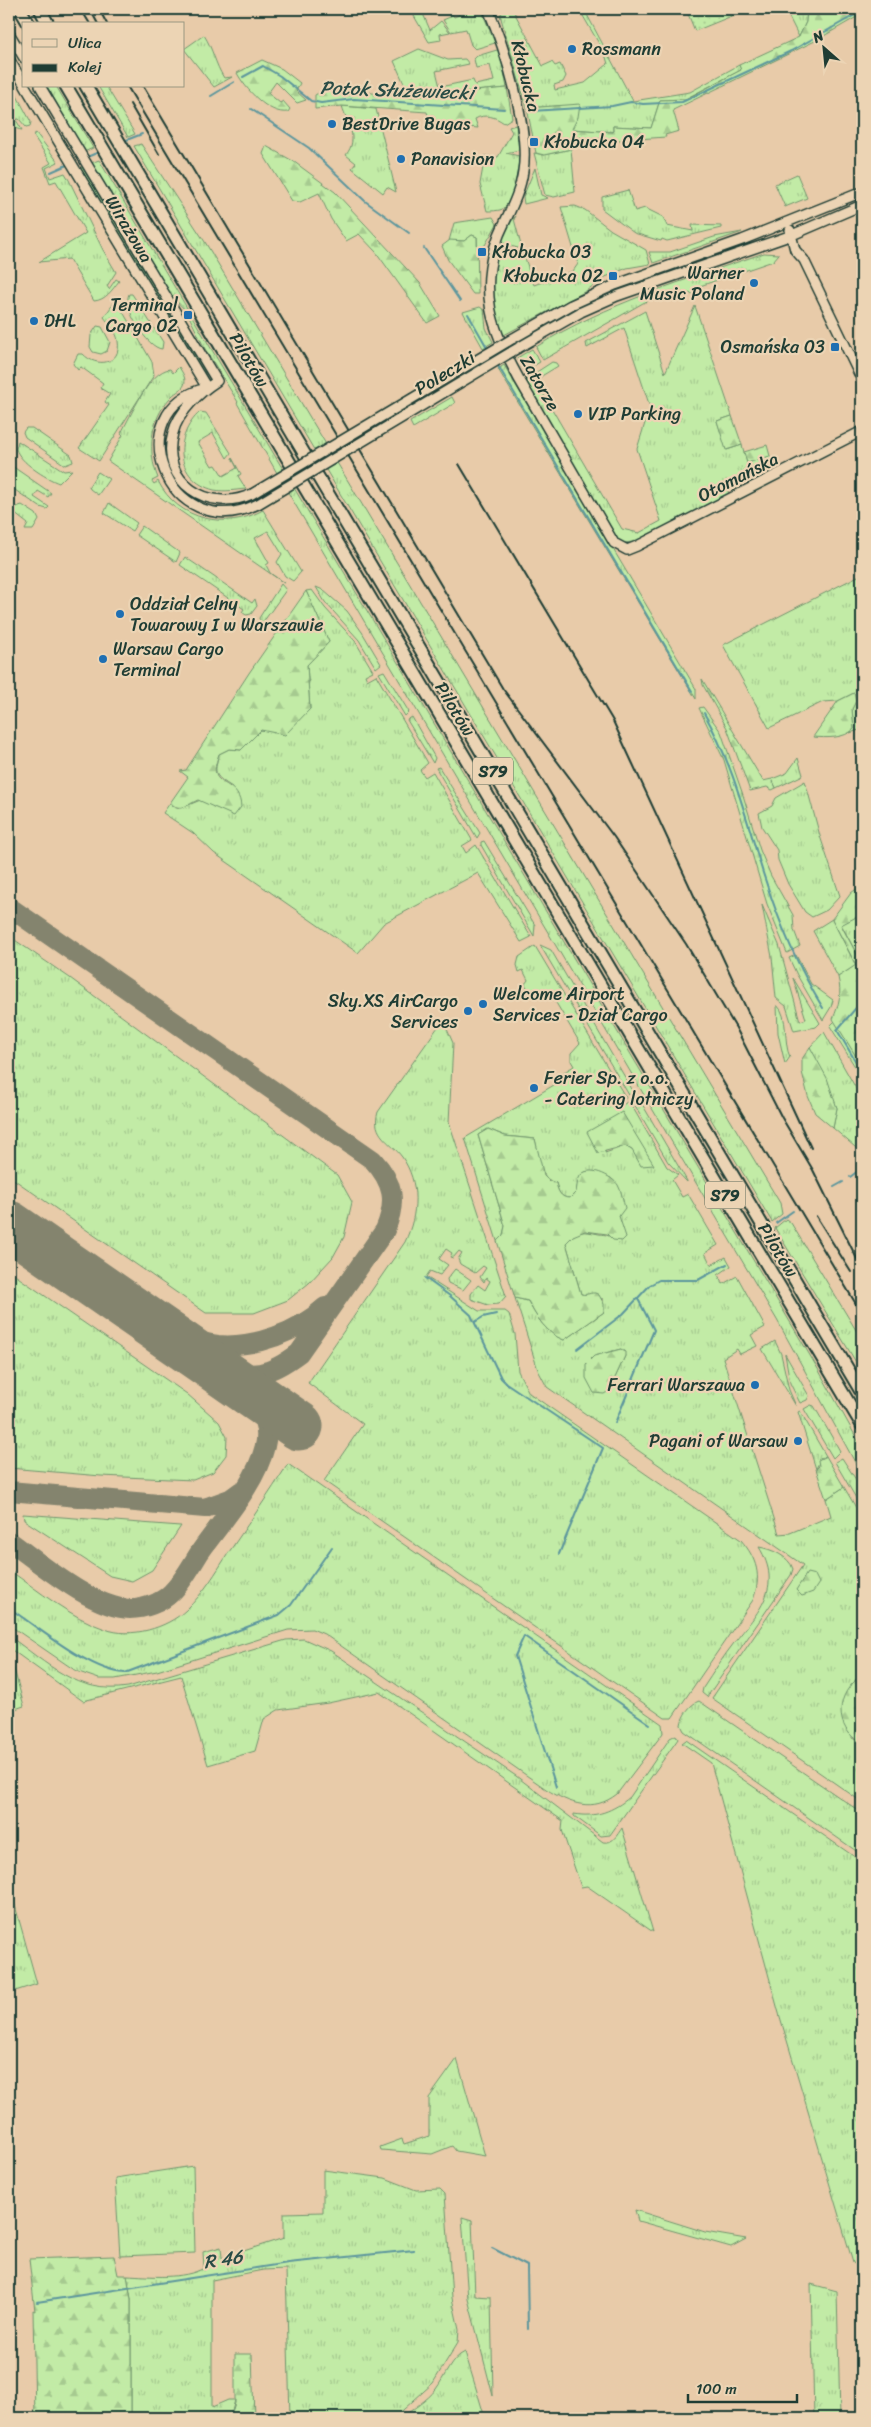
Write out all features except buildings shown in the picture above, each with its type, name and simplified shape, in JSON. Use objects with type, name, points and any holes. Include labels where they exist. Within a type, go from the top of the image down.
[{"type":"highway","points":[[20,9],[28,22]]},
{"type":"highway","points":[[40,9],[47,22]]},
{"type":"highway","name":"Pilotów","points":[[67,88],[862,1425]]},
{"type":"highway","name":"Pilotów","points":[[87,88],[862,1393]]},
{"type":"main road","name":"Kłobucka","points":[[488,9],[502,45],[523,135],[524,170],[510,211]]},
{"type":"main road","points":[[9,33],[22,55]]},
{"type":"main road","name":"Wirażowa","points":[[9,59],[22,82]]},
{"type":"main road","name":"Wirażowa","points":[[26,88],[207,388]]},
{"type":"main road","name":"Wirażowa","points":[[41,88],[79,154],[217,381]]},
{"type":"main road","name":"Poleczki","points":[[217,381],[207,388],[184,411],[173,432],[170,443],[174,468],[191,490],[208,499],[228,501],[252,494],[512,339],[571,306],[616,285],[787,223],[862,192]]},
{"type":"main road","name":"Poleczki","points":[[207,388],[184,396],[173,406],[164,422],[159,439],[162,468],[175,491],[197,507],[212,512],[228,513],[258,504],[555,326],[616,296],[792,235],[862,205]]},
{"type":"main road","name":"Zatorze","points":[[510,211],[491,260],[488,277],[489,305],[495,332],[519,380],[614,543],[627,550]]},
{"type":"main road","points":[[787,223],[795,250],[804,260],[862,380]]},
{"type":"main road","name":"Otomańska","points":[[627,550],[862,431]]},
{"type":"green space","points":[[410,9],[421,9],[430,30],[441,21],[450,32],[440,34],[441,40],[429,42]]},
{"type":"green space","points":[[458,9],[462,13],[470,9],[481,9],[495,43],[475,49],[471,45],[466,29],[451,32],[443,20],[450,17],[451,12],[454,17],[459,15]]},
{"type":"green space","points":[[505,9],[512,9],[543,66],[552,62],[555,66],[560,64],[566,76],[563,82],[554,85],[555,90],[585,83],[608,64],[605,54],[579,9],[584,9],[633,101],[690,92],[739,65],[741,70],[685,99],[660,100],[651,128],[613,126],[613,132],[571,129],[578,117],[558,106],[527,108],[500,15]]},
{"type":"green space","points":[[686,9],[749,9],[695,31]]},
{"type":"green space","points":[[785,9],[807,9],[806,22],[799,37]]},
{"type":"green space","points":[[807,9],[860,9],[862,14],[815,41],[673,110],[679,131],[665,135],[666,137],[638,139],[637,141],[572,137],[571,149],[544,155],[536,153],[527,108],[580,104],[578,117],[572,129],[613,132],[613,126],[651,128],[660,100],[686,99],[741,70],[739,65],[799,37],[806,22]]},
{"type":"green space","points":[[204,35],[224,78],[232,77],[214,87],[185,48]]},
{"type":"green space","points":[[419,49],[448,60],[465,59],[469,64],[436,71],[440,87],[473,80],[475,85],[494,81],[490,65],[476,68],[474,59],[477,56],[497,50],[500,51],[507,88],[410,97],[394,61]]},
{"type":"green space","points":[[262,60],[282,69],[300,83],[296,91],[306,100],[297,103],[276,82],[268,93],[280,103],[283,101],[290,109],[288,112],[280,112],[265,105],[251,93],[237,73]]},
{"type":"green space","points":[[9,81],[31,122],[30,126],[26,127],[19,119],[16,120],[22,130],[14,128],[10,121],[9,110],[17,102],[9,89]]},
{"type":"green space","points":[[48,88],[57,88],[93,148],[84,152]]},
{"type":"green space","points":[[99,88],[107,88],[135,134],[128,137]]},
{"type":"green space","points":[[507,88],[512,118],[504,123],[490,116],[479,117],[475,119],[478,128],[430,123],[427,112],[342,106],[315,109],[315,95],[324,90],[343,90],[410,97]]},
{"type":"green space","points":[[342,106],[376,109],[396,192],[387,187],[383,193],[352,168],[356,163],[346,155],[352,143],[352,137]]},
{"type":"green space","points":[[516,125],[519,150],[506,153],[519,156],[513,193],[507,206],[503,209],[487,211],[480,184],[485,156],[498,157],[512,132],[509,127]]},
{"type":"green space","points":[[36,133],[58,162],[46,168],[50,178],[65,173],[116,272],[107,286],[109,289],[116,279],[119,281],[102,299],[94,301],[69,259],[39,262],[86,233],[56,181],[50,183],[44,167],[51,163],[33,135]]},
{"type":"green space","points":[[141,144],[205,242],[780,1203],[782,1214],[772,1222],[134,146]]},
{"type":"green space","points":[[266,146],[293,161],[335,192],[420,283],[440,316],[427,323],[376,252],[359,234],[346,241],[331,219],[319,193],[300,202],[292,201],[263,154]]},
{"type":"green space","points":[[571,149],[575,192],[554,197],[545,195],[534,153],[544,155]]},
{"type":"green space","points":[[99,160],[818,1369],[862,1448],[862,1475],[777,1320],[289,494],[238,402],[205,349],[187,312],[168,292],[91,163]]},
{"type":"green space","points":[[82,167],[204,370],[206,378],[80,168]]},
{"type":"green space","points":[[535,168],[541,195],[548,198],[524,204],[523,197]]},
{"type":"green space","points":[[797,174],[807,198],[785,207],[775,184]]},
{"type":"green space","points":[[628,190],[635,211],[645,208],[663,217],[667,226],[693,231],[692,225],[721,226],[721,228],[667,241],[634,233],[602,209],[602,197]]},
{"type":"green space","points":[[575,206],[585,210],[611,230],[646,250],[650,264],[627,268],[603,278],[586,291],[502,336],[493,292],[494,271],[500,249],[523,252],[534,285],[573,271],[578,264],[561,207]]},
{"type":"green space","points":[[516,216],[514,219],[522,249],[502,244],[507,228]]},
{"type":"green space","points":[[493,217],[497,224],[485,245],[478,252],[477,237],[472,235],[464,241],[449,241],[454,223]]},
{"type":"green space","points":[[742,232],[653,263],[649,252],[670,252],[714,237]]},
{"type":"green space","points":[[472,235],[477,237],[478,294],[473,294],[448,260],[442,246],[450,240],[464,241]]},
{"type":"green space","points":[[764,253],[779,254],[773,261],[697,287],[693,294],[671,291],[643,303],[543,360],[536,347],[563,331],[619,305]]},
{"type":"green space","points":[[129,294],[132,294],[163,342],[162,349],[150,342],[137,326],[129,308]]},
{"type":"green space","points":[[116,300],[152,362],[154,375],[99,461],[79,448],[109,405],[105,402],[110,394],[100,388],[103,383],[81,367],[78,370],[73,364],[78,354],[83,354],[88,358],[101,362],[107,362],[116,355],[118,341],[116,334],[104,317]]},
{"type":"green space","points":[[695,306],[732,416],[717,421],[727,450],[742,445],[747,463],[770,456],[773,465],[727,489],[729,494],[634,542],[622,543],[615,538],[526,385],[526,379],[552,362],[556,363],[558,366],[535,380],[622,529],[639,533],[661,521],[637,449],[650,407],[624,328],[587,348],[586,343],[645,311],[665,373]]},
{"type":"green space","points":[[480,307],[484,310],[486,328],[493,342],[483,348],[463,312]]},
{"type":"green space","points":[[97,326],[102,327],[110,342],[107,351],[101,354],[93,352],[90,347],[91,335]]},
{"type":"green space","points":[[532,349],[540,362],[524,371],[517,358]]},
{"type":"green space","points":[[504,365],[696,689],[696,699],[498,369]]},
{"type":"green space","points":[[179,367],[185,378],[185,383],[163,407],[152,436],[152,457],[158,478],[152,481],[154,484],[158,481],[167,495],[178,505],[191,513],[205,518],[234,520],[263,510],[301,572],[293,581],[285,576],[277,562],[282,554],[268,531],[255,538],[269,563],[266,565],[270,573],[284,583],[108,461],[123,435],[121,433],[141,395],[155,377],[170,369],[173,373]]},
{"type":"green space","points":[[452,397],[455,403],[413,428],[410,422]]},
{"type":"green space","points":[[200,412],[206,413],[231,453],[227,458],[213,433],[198,442],[212,466],[216,465],[223,476],[237,468],[232,458],[241,474],[238,476],[246,489],[214,490],[201,485],[185,467],[182,445],[185,433],[191,422]]},
{"type":"green space","points":[[732,416],[742,445],[726,450],[717,421]]},
{"type":"green space","points":[[26,428],[32,428],[71,455],[73,462],[65,465],[25,437],[23,432]]},
{"type":"green space","points":[[18,441],[64,471],[72,470],[59,483],[47,477],[22,459],[16,449]]},
{"type":"green space","points":[[767,445],[770,456],[747,463],[744,452]]},
{"type":"green space","points":[[9,464],[51,493],[48,497],[38,491],[34,497],[49,507],[47,509],[40,507],[9,486]]},
{"type":"green space","points":[[98,472],[109,479],[98,495],[89,486]]},
{"type":"green space","points":[[109,503],[137,523],[132,531],[104,513]]},
{"type":"green space","points":[[22,505],[36,514],[39,520],[33,530],[25,530],[28,524],[14,513],[16,507]]},
{"type":"green space","points":[[142,526],[180,553],[176,562],[136,535]]},
{"type":"green space","points":[[185,557],[252,603],[255,599],[257,606],[251,614],[246,615],[242,612],[244,609],[180,565]]},
{"type":"green space","points":[[862,574],[862,729],[850,733],[854,729],[852,709],[856,701],[854,693],[838,701],[823,702],[769,728],[723,645]]},
{"type":"green space","points":[[281,584],[286,590],[261,625],[259,618]]},
{"type":"green space","points":[[316,587],[323,590],[347,611],[381,664],[376,668],[359,640],[325,602]]},
{"type":"green space","points":[[312,590],[325,608],[355,641],[373,671],[365,675],[367,680],[376,675],[428,763],[420,770],[425,777],[433,772],[472,840],[462,846],[466,853],[476,845],[531,937],[521,942],[478,873],[384,923],[358,953],[214,853],[193,833],[163,813],[170,803],[176,808],[181,808],[232,787],[217,774],[216,766],[219,754],[229,749],[241,750],[261,730],[310,709],[307,665],[329,642],[306,591]]},
{"type":"green space","points":[[306,591],[329,642],[307,665],[310,709],[285,735],[261,730],[241,750],[229,749],[219,754],[215,769],[216,774],[221,781],[233,789],[240,799],[241,807],[234,816],[198,800],[184,807],[174,806],[170,803],[188,777],[180,771],[186,770],[249,673]]},
{"type":"green space","points":[[384,671],[409,712],[405,716],[379,673]]},
{"type":"green space","points":[[702,679],[763,781],[772,779],[776,788],[772,790],[767,787],[750,791],[727,728],[703,685]]},
{"type":"green space","points":[[854,693],[856,701],[852,709],[854,729],[840,736],[829,738],[813,737],[838,701]]},
{"type":"green space","points":[[703,707],[721,732],[760,850],[771,876],[793,915],[794,930],[800,946],[787,953],[767,904],[724,760],[699,708]]},
{"type":"green space","points":[[412,717],[435,758],[433,763],[407,720]]},
{"type":"green space","points":[[798,758],[803,775],[776,788],[772,779],[787,773]]},
{"type":"green space","points":[[439,767],[480,833],[477,838],[436,768]]},
{"type":"green space","points":[[805,781],[820,836],[840,896],[827,910],[812,917],[805,912],[788,884],[778,860],[777,850],[762,827],[759,813],[772,806],[776,798]]},
{"type":"green space","points":[[484,841],[535,925],[534,936],[481,845],[481,842]]},
{"type":"green space","points":[[862,885],[862,914],[841,925],[862,964],[862,1066],[833,1019],[839,999],[838,977],[856,965],[832,919],[851,893]]},
{"type":"green space","points":[[762,905],[779,945],[800,1021],[806,1019],[793,978],[820,1023],[816,1027],[794,1031],[786,1006],[776,998],[772,957]]},
{"type":"green space","points":[[860,915],[862,921],[862,964],[841,924]]},
{"type":"green space","points":[[832,919],[856,966],[838,977],[813,931]]},
{"type":"green space","points":[[9,936],[70,978],[337,1175],[352,1202],[344,1237],[333,1257],[309,1283],[288,1300],[254,1313],[206,1313],[9,1176]]},
{"type":"green space","points":[[540,945],[551,950],[633,1091],[629,1095]]},
{"type":"green space","points":[[535,946],[626,1098],[617,1104],[619,1107],[629,1101],[667,1167],[678,1175],[672,1180],[682,1197],[688,1194],[718,1245],[705,1253],[711,1265],[726,1257],[731,1266],[718,1275],[723,1284],[737,1276],[765,1327],[751,1335],[757,1346],[740,1354],[737,1349],[723,1358],[779,1534],[790,1533],[831,1516],[826,1499],[844,1487],[862,1518],[862,1676],[855,1680],[852,1738],[862,1743],[862,1802],[712,1698],[803,1565],[547,1387],[538,1370],[515,1298],[528,1301],[547,1329],[564,1340],[604,1312],[603,1299],[581,1294],[566,1243],[574,1235],[581,1232],[607,1235],[613,1240],[619,1216],[611,1178],[591,1172],[584,1173],[578,1183],[576,1192],[570,1198],[564,1197],[556,1183],[550,1181],[542,1172],[535,1139],[505,1136],[488,1129],[478,1135],[505,1226],[503,1235],[497,1241],[465,1138],[559,1082],[556,1077],[574,1066],[571,1061],[571,1053],[580,1043],[549,991],[539,995],[530,992],[525,984],[528,980],[523,970],[519,972],[517,965],[519,957]],"holes":[[[622,1112],[632,1150],[625,1146],[605,1153]],[[621,1349],[625,1356],[609,1391],[601,1354]]]},
{"type":"green space","points":[[796,955],[811,984],[833,1000],[823,1020],[789,958]]},
{"type":"green space","points":[[777,1005],[781,1010],[785,1023],[790,1057],[785,1064],[778,1033]]},
{"type":"green space","points":[[835,1021],[862,1066],[862,1078],[830,1026]]},
{"type":"green space","points":[[440,1024],[446,1027],[453,1043],[449,1122],[506,1296],[499,1304],[488,1305],[471,1299],[471,1294],[478,1285],[485,1290],[490,1281],[486,1278],[484,1282],[480,1277],[486,1268],[483,1266],[475,1273],[460,1264],[458,1259],[462,1253],[459,1251],[453,1258],[450,1257],[452,1253],[446,1249],[439,1259],[448,1265],[440,1275],[430,1271],[426,1277],[479,1311],[505,1311],[509,1314],[515,1334],[518,1371],[529,1393],[741,1540],[754,1561],[757,1583],[753,1600],[672,1718],[665,1718],[324,1481],[363,1424],[308,1383],[405,1242],[413,1221],[415,1199],[412,1177],[402,1157],[379,1132],[377,1126],[378,1112]]},
{"type":"green space","points":[[824,1032],[862,1099],[862,1153],[833,1128],[837,1108],[810,1047]]},
{"type":"green space","points":[[810,1047],[827,1078],[837,1108],[833,1128],[815,1113],[808,1096],[802,1072],[802,1059]]},
{"type":"green space","points":[[638,1097],[687,1182],[668,1162],[633,1102]]},
{"type":"green space","points":[[622,1112],[654,1165],[641,1166],[632,1150],[625,1146],[598,1153],[587,1132]]},
{"type":"green space","points":[[488,1129],[505,1136],[535,1139],[544,1176],[549,1181],[556,1183],[564,1197],[570,1198],[576,1192],[580,1176],[588,1171],[605,1175],[618,1185],[625,1208],[619,1216],[626,1237],[622,1241],[613,1240],[607,1234],[585,1231],[573,1236],[566,1243],[581,1294],[595,1293],[599,1295],[604,1304],[604,1312],[564,1340],[547,1329],[528,1301],[515,1298],[497,1241],[503,1235],[505,1226],[478,1135]]},
{"type":"green space","points":[[786,1219],[791,1223],[862,1340],[862,1372],[775,1228]]},
{"type":"green space","points":[[455,1269],[471,1280],[463,1290],[448,1283],[447,1279]]},
{"type":"green space","points":[[9,1271],[187,1394],[219,1422],[227,1437],[226,1455],[213,1472],[193,1480],[101,1476],[9,1468]]},
{"type":"green space","points":[[775,1341],[781,1354],[789,1390],[796,1406],[762,1349]]},
{"type":"green space","points":[[621,1349],[625,1352],[625,1356],[609,1391],[604,1394],[594,1393],[586,1378],[586,1364],[594,1356]]},
{"type":"green space","points":[[785,1354],[809,1396],[807,1400],[800,1403],[790,1383]]},
{"type":"green space","points":[[811,1405],[814,1406],[840,1451],[833,1458],[804,1409]]},
{"type":"green space","points":[[800,1411],[826,1456],[821,1458],[816,1469],[798,1412]]},
{"type":"green space","points":[[826,1456],[844,1487],[826,1499],[816,1469],[819,1466],[818,1460]]},
{"type":"green space","points":[[842,1458],[862,1489],[862,1504],[860,1505],[835,1462]]},
{"type":"green space","points":[[288,1464],[662,1724],[663,1733],[617,1794],[608,1800],[590,1805],[564,1799],[546,1789],[324,1634],[312,1629],[288,1630],[157,1671],[115,1679],[99,1679],[76,1671],[9,1625],[9,1570],[67,1611],[105,1629],[115,1632],[137,1632],[159,1627],[169,1622],[186,1610],[204,1589]]},
{"type":"green space","points":[[23,1514],[181,1526],[152,1570],[132,1581],[110,1576],[24,1520]]},
{"type":"green space","points":[[759,1547],[774,1551],[788,1560],[793,1569],[791,1575],[707,1697],[702,1693],[703,1688],[726,1654],[752,1621],[765,1599],[769,1575],[766,1562]]},
{"type":"green space","points":[[807,1573],[815,1575],[819,1583],[813,1592],[802,1596],[796,1590]]},
{"type":"green space","points":[[9,1636],[64,1675],[94,1686],[110,1688],[128,1687],[286,1640],[304,1639],[331,1651],[516,1776],[603,1842],[612,1840],[622,1828],[653,1932],[587,1886],[581,1887],[562,1830],[563,1821],[379,1692],[328,1703],[278,1710],[264,1719],[255,1751],[208,1765],[181,1676],[83,1701],[9,1648]]},
{"type":"green space","points":[[9,1650],[24,1706],[9,1711]]},
{"type":"green space","points":[[862,1676],[862,1743],[846,1729],[842,1720],[841,1710],[842,1701],[847,1691]]},
{"type":"green space","points":[[699,1701],[862,1813],[862,1855],[684,1731],[681,1725],[685,1714]]},
{"type":"green space","points":[[676,1735],[678,1739],[610,1835],[601,1836],[574,1816],[574,1814],[590,1815],[611,1810],[630,1797],[670,1738]]},
{"type":"green space","points":[[686,1740],[862,1862],[862,2268],[853,2263],[778,2010],[711,1763],[682,1743]]},
{"type":"green space","points":[[9,1884],[37,1984],[9,1993]]},
{"type":"green space","points":[[457,2059],[485,2156],[456,2151],[452,2146],[432,2154],[381,2150],[380,2147],[402,2139],[404,2144],[429,2136],[429,2098]]},
{"type":"green space","points":[[193,2166],[195,2253],[120,2256],[115,2178]]},
{"type":"green space","points":[[323,2170],[385,2178],[416,2190],[440,2189],[445,2194],[452,2298],[459,2330],[458,2342],[433,2383],[394,2418],[290,2418],[286,2269],[263,2270],[212,2280],[212,2407],[228,2400],[235,2400],[231,2415],[226,2418],[131,2418],[131,2299],[127,2275],[176,2276],[196,2272],[204,2268],[203,2252],[221,2247],[222,2258],[284,2238],[284,2213],[323,2212]]},
{"type":"green space","points":[[635,2210],[705,2232],[746,2239],[731,2247],[638,2221]]},
{"type":"green space","points":[[462,2217],[472,2220],[475,2296],[491,2297],[493,2396],[468,2299]]},
{"type":"green space","points":[[114,2256],[118,2275],[127,2275],[131,2299],[131,2418],[35,2418],[33,2310],[35,2311],[29,2259]]},
{"type":"green space","points":[[811,2284],[837,2291],[840,2418],[814,2418]]},
{"type":"green space","points":[[465,2352],[485,2418],[402,2418],[432,2393],[452,2363]]},
{"type":"green space","points":[[235,2354],[252,2354],[254,2418],[226,2418],[231,2415],[235,2403]]},
{"type":"waterway","name":"Potok Służewiecki","points":[[531,111],[612,106],[631,102],[643,104],[682,102],[791,51],[862,11]]},
{"type":"waterway","name":"Potok Służewiecki","points":[[243,77],[263,66],[280,76],[311,101],[321,103],[354,99],[504,109]]},
{"type":"waterway","name":"Potok Służewiecki","points":[[211,96],[234,82]]},
{"type":"waterway","points":[[251,109],[309,148],[365,201],[409,233]]},
{"type":"waterway","name":"Potok Służewiecki","points":[[124,141],[142,134]]},
{"type":"waterway","name":"Potok Służewiecki","points":[[87,157],[99,152]]},
{"type":"waterway","name":"Potok Służewiecki","points":[[51,172],[69,164]]},
{"type":"waterway","points":[[424,248],[460,301]]},
{"type":"waterway","points":[[468,314],[488,349]]},
{"type":"waterway","points":[[497,364],[692,691]]},
{"type":"waterway","points":[[704,713],[731,772],[775,908],[805,976],[823,1008]]},
{"type":"waterway","points":[[862,1001],[837,1030],[862,1072]]},
{"type":"waterway","points":[[850,1177],[862,1168]]},
{"type":"waterway","points":[[834,1187],[843,1182]]},
{"type":"waterway","points":[[776,1223],[793,1211]]},
{"type":"waterway","points":[[577,1349],[623,1314],[650,1285],[659,1280],[698,1280],[727,1264]]},
{"type":"waterway","points":[[425,1278],[450,1296],[471,1315],[501,1378],[506,1383],[603,1448],[559,1554]]},
{"type":"waterway","points":[[615,1423],[654,1330],[638,1299]]},
{"type":"waterway","points":[[475,1322],[483,1317],[496,1314]]},
{"type":"waterway","points":[[9,1608],[81,1657],[96,1665],[125,1673],[279,1615],[291,1605],[332,1547]]},
{"type":"waterway","points":[[556,1787],[515,1656],[524,1636],[650,1724]]},
{"type":"waterway","points":[[492,2248],[527,2266],[528,2329]]},
{"type":"waterway","name":"R 46","points":[[37,2302],[288,2263],[414,2250]]},
{"type":"taxiway","points":[[9,907],[373,1160],[380,1168],[389,1185],[392,1202],[385,1230],[299,1353],[278,1367],[260,1373],[251,1374],[217,1369]]},
{"type":"taxiway","points":[[165,1333],[218,1345],[247,1344],[289,1331],[325,1307]]},
{"type":"taxiway","points":[[9,1541],[67,1583],[99,1601],[115,1607],[135,1609],[146,1607],[162,1600],[183,1579],[246,1488],[260,1461],[265,1446],[266,1432],[261,1411],[251,1392]]},
{"type":"taxiway","points":[[9,1491],[205,1508],[230,1499],[241,1491]]},
{"type":"runway","points":[[9,1225],[299,1426]]},
{"type":"railway","points":[[81,9],[89,22]]},
{"type":"railway","points":[[90,9],[97,22]]},
{"type":"railway","points":[[99,9],[106,22]]},
{"type":"railway","points":[[128,88],[862,1314]]},
{"type":"railway","points":[[144,88],[503,689],[614,837],[686,944],[736,1028],[782,1118],[813,1170],[862,1269]]},
{"type":"railway","points":[[130,104],[159,154]]},
{"type":"railway","points":[[459,464],[613,721],[811,1148]]},
{"type":"railway","points":[[816,1216],[851,1272]]},
{"type":"place","name":"Rossmann","points":[[572,49]]},
{"type":"place","name":"BestDrive Bugas","points":[[332,124]]},
{"type":"place","name":"Kłobucka 04","points":[[534,142]]},
{"type":"place","name":"Panavision","points":[[401,159]]},
{"type":"place","name":"Kłobucka 03","points":[[482,252]]},
{"type":"place","name":"Kłobucka 02","points":[[613,276]]},
{"type":"place","name":"Warner Music Poland","points":[[754,283]]},
{"type":"place","name":"Terminal Cargo 02","points":[[188,315]]},
{"type":"place","name":"DHL","points":[[34,321]]},
{"type":"place","name":"Osmańska 03","points":[[835,347]]},
{"type":"place","name":"VIP Parking","points":[[578,414]]},
{"type":"place","name":"Oddział Celny Towarowy I w Warszawie","points":[[120,614]]},
{"type":"place","name":"Warsaw Cargo Terminal","points":[[103,659]]},
{"type":"place","name":"Welcome Airport Services - Dział Cargo","points":[[483,1004]]},
{"type":"place","name":"Sky.XS AirCargo Services","points":[[468,1011]]},
{"type":"place","name":"Ferier Sp. z o.o. - Catering lotniczy","points":[[534,1088]]},
{"type":"place","name":"Ferrari Warszawa","points":[[755,1385]]},
{"type":"place","name":"Pagani of Warsaw","points":[[798,1441]]}]
